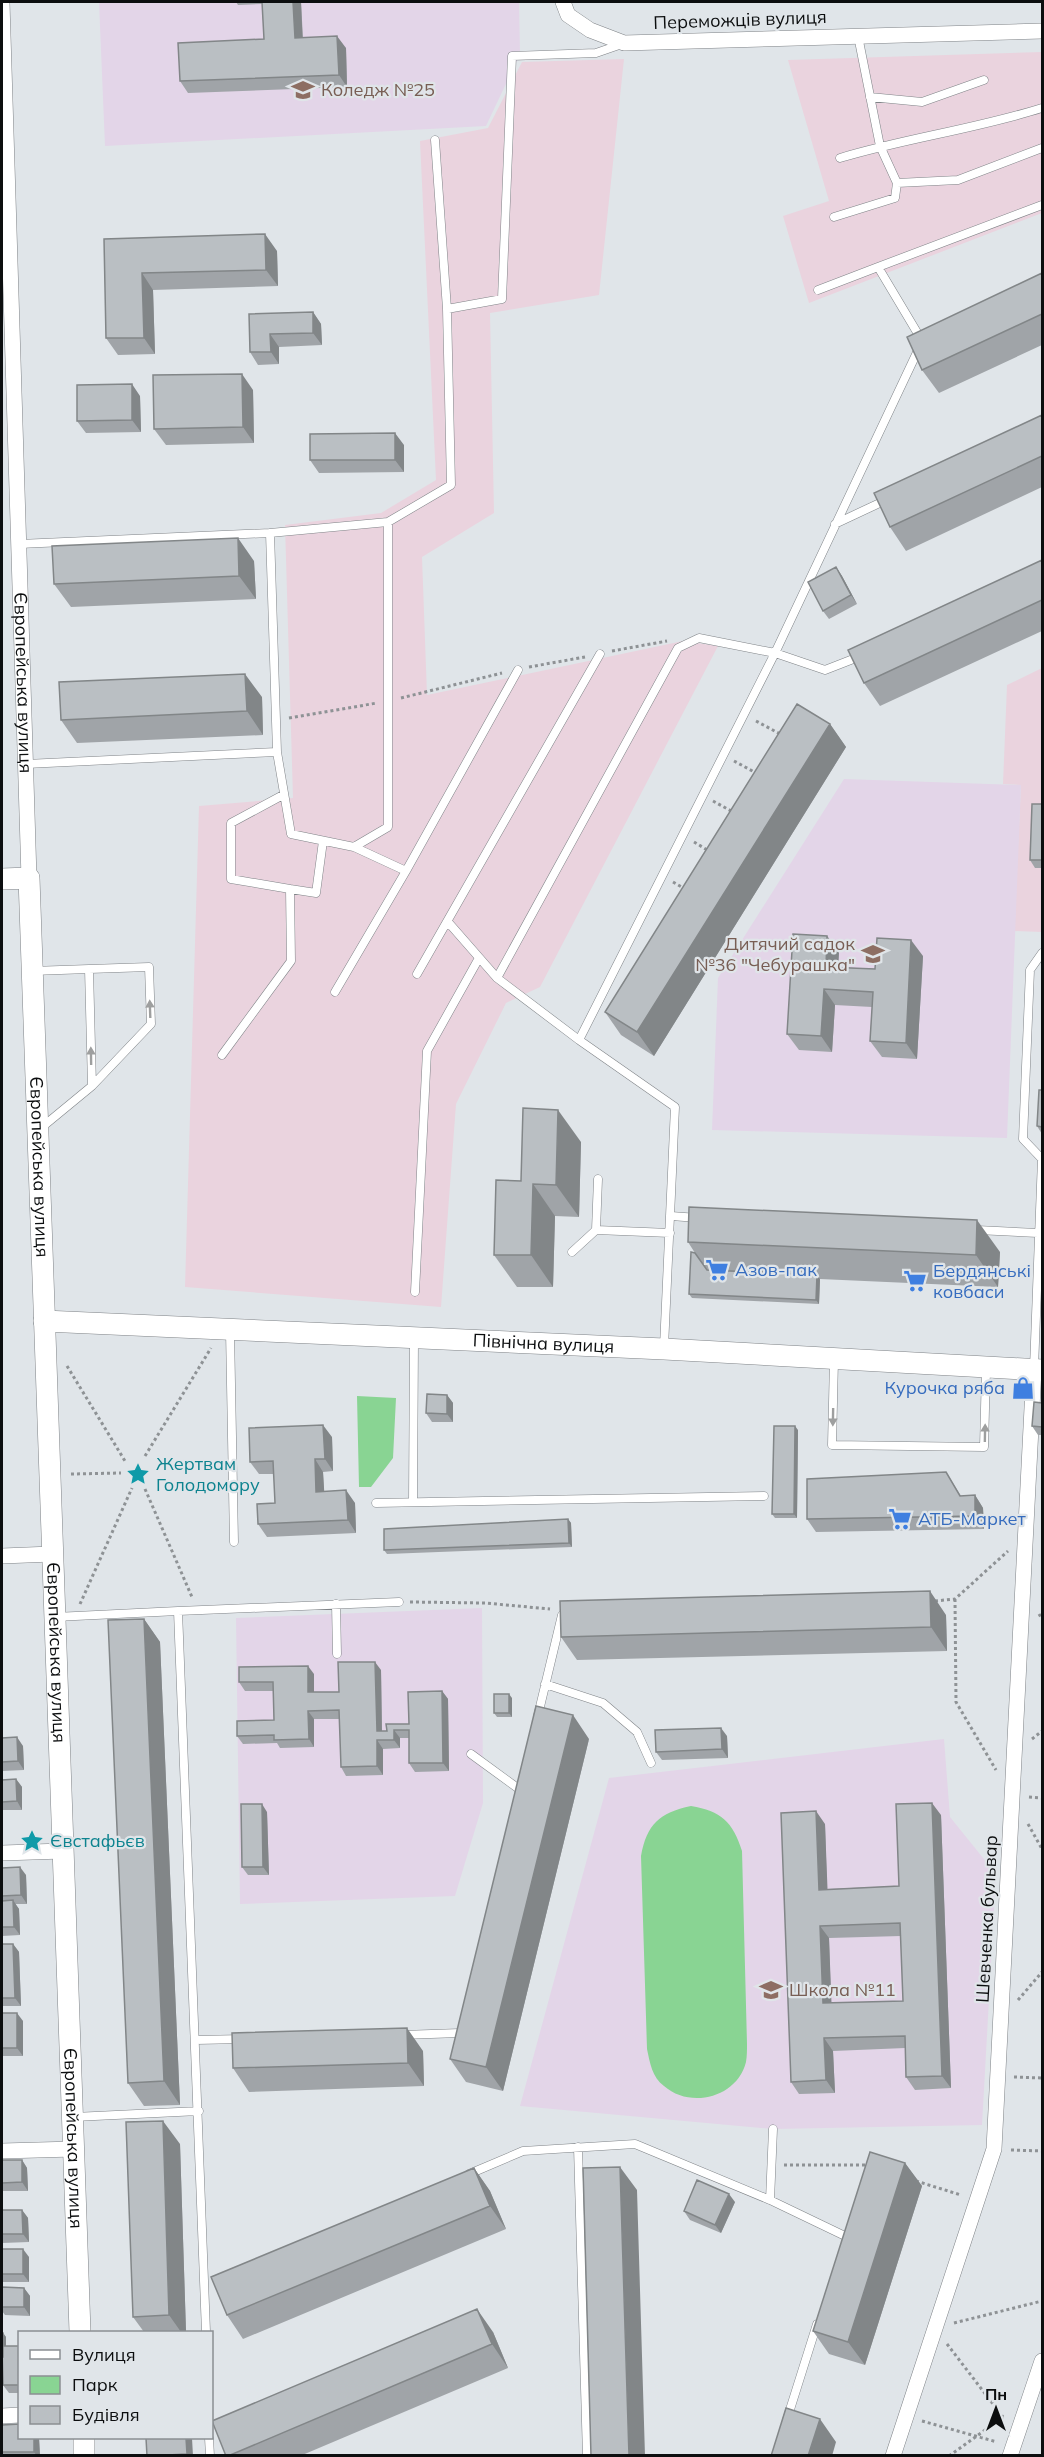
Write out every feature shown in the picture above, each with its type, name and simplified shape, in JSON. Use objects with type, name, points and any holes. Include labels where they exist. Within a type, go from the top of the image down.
[{"type":"street","name":"Переможців вулиця","points":[[563,2],[568,15],[575,20],[590,30],[624,43],[1042,31]]},
{"type":"street","name":"Європейська вулиця","points":[[2,3],[52,1554],[64,1617],[63,1851],[80,2331]]},
{"type":"street","points":[[2,879],[29,878]]},
{"type":"street","name":"Північна вулиця","points":[[44,1322],[664,1349],[1038,1369]]},
{"type":"street","name":"Шевченка бульвар","points":[[893,2456],[994,2149],[1026,1534],[1038,1369]]},
{"type":"street","points":[[2,1556],[52,1554]]},
{"type":"street","points":[[2,1853],[63,1851]]},
{"type":"street","points":[[2,2151],[74,2149]]},
{"type":"street","points":[[1012,2451],[1042,2361]]},
{"type":"street","points":[[2,2416],[18,2415]]},
{"type":"street","points":[[84,2439],[84,2456]]},
{"type":"lane","points":[[834,217],[895,198],[897,183],[880,146],[858,36]]},
{"type":"lane","points":[[447,309],[502,299],[512,56],[596,53],[624,43]]},
{"type":"lane","points":[[870,97],[922,102],[984,80]]},
{"type":"lane","points":[[840,158],[880,146],[1013,117],[1042,108]]},
{"type":"lane","points":[[19,544],[270,533],[388,522],[451,485],[447,309],[435,140]]},
{"type":"lane","points":[[897,183],[958,180],[1042,148]]},
{"type":"lane","points":[[818,290],[1042,205]]},
{"type":"lane","points":[[579,1040],[775,653],[925,339],[878,267]]},
{"type":"lane","points":[[835,524],[893,496]]},
{"type":"lane","points":[[354,848],[388,827],[388,522]]},
{"type":"lane","points":[[270,533],[277,752],[291,834],[354,848],[406,871]]},
{"type":"lane","points":[[497,978],[678,648],[699,638],[775,653],[825,670],[868,653]]},
{"type":"lane","points":[[417,974],[600,654]]},
{"type":"lane","points":[[335,992],[406,871],[518,669]]},
{"type":"lane","points":[[26,764],[277,752]]},
{"type":"lane","points":[[283,795],[231,823],[231,879],[315,893],[323,841]]},
{"type":"lane","points":[[222,1055],[291,961],[290,889]]},
{"type":"lane","points":[[448,921],[497,978],[579,1040],[675,1107],[664,1349]]},
{"type":"lane","points":[[1038,1369],[1038,1233],[1042,1159],[1023,1138],[1030,970],[1042,953]]},
{"type":"lane","points":[[415,1292],[427,1051],[479,958]]},
{"type":"lane","points":[[32,970],[149,967],[151,1024],[92,1086],[38,1131]]},
{"type":"lane","points":[[89,969],[92,1086]]},
{"type":"lane","points":[[573,1252],[596,1230],[598,1179]]},
{"type":"lane","points":[[670,1216],[704,1218]]},
{"type":"lane","points":[[596,1230],[670,1233]]},
{"type":"lane","points":[[965,1230],[1038,1233]]},
{"type":"lane","points":[[230,1330],[234,1542]]},
{"type":"lane","points":[[413,1502],[414,1338]]},
{"type":"lane","points":[[834,1358],[832,1445],[984,1447],[986,1366]]},
{"type":"lane","points":[[376,1503],[764,1496]]},
{"type":"lane","points":[[64,1617],[399,1602]]},
{"type":"lane","points":[[336,1604],[337,1654]]},
{"type":"lane","points":[[535,1726],[564,1610],[575,1610]]},
{"type":"lane","points":[[178,1611],[206,2331]]},
{"type":"lane","points":[[545,1684],[603,1703],[637,1732],[651,1763]]},
{"type":"lane","points":[[471,1754],[524,1792]]},
{"type":"lane","points":[[516,1802],[524,1792],[522,1780]]},
{"type":"lane","points":[[457,2044],[462,2022]]},
{"type":"lane","points":[[390,2035],[460,2033]]},
{"type":"lane","points":[[196,2040],[249,2039]]},
{"type":"lane","points":[[72,2117],[199,2112]]},
{"type":"lane","points":[[770,2200],[773,2129]]},
{"type":"lane","points":[[459,2178],[523,2151],[635,2144],[770,2200],[845,2236]]},
{"type":"lane","points":[[578,2147],[587,2456]]},
{"type":"lane","points":[[842,2247],[849,2225]]},
{"type":"lane","points":[[205,2284],[213,2280]]},
{"type":"lane","points":[[785,2425],[820,2314]]},
{"type":"lane","points":[[209,2439],[210,2456]]},
{"type":"path","points":[[276,720],[388,702],[518,669],[683,638],[699,638]]},
{"type":"path","points":[[743,714],[782,736]]},
{"type":"path","points":[[723,755],[759,775]]},
{"type":"path","points":[[702,795],[733,812]]},
{"type":"path","points":[[682,836],[710,851]]},
{"type":"path","points":[[662,876],[688,891]]},
{"type":"path","points":[[145,1456],[213,1345]]},
{"type":"path","points":[[67,1366],[125,1461]]},
{"type":"path","points":[[71,1474],[121,1473]]},
{"type":"path","points":[[64,1617],[132,1488]]},
{"type":"path","points":[[145,1489],[198,1610]]},
{"type":"path","points":[[933,1601],[955,1599],[1026,1534]]},
{"type":"path","points":[[955,1599],[956,1702],[1012,1797]]},
{"type":"path","points":[[399,1602],[485,1603],[564,1610]]},
{"type":"path","points":[[1039,1614],[1042,1619]]},
{"type":"path","points":[[1001,2020],[1042,1972]]},
{"type":"path","points":[[998,2076],[1042,2078]]},
{"type":"path","points":[[994,2149],[1042,2151]]},
{"type":"path","points":[[772,2165],[868,2166]]},
{"type":"path","points":[[912,2179],[978,2200]]},
{"type":"path","points":[[1003,2418],[935,2328],[1042,2301]]},
{"type":"path","points":[[949,2456],[1030,2398]]},
{"type":"path","points":[[906,2416],[976,2436],[1012,2451]]},
{"type":"shaded area","name":"Коледж №25","points":[[99,2],[519,2],[520,54],[486,126],[105,146]]},
{"type":"shaded area","points":[[1042,52],[1042,213],[809,303],[783,216],[829,201],[788,60]]},
{"type":"shaded area","points":[[624,59],[599,295],[490,313],[494,513],[422,557],[427,695],[683,641],[718,646],[540,987],[506,1003],[456,1104],[441,1307],[185,1287],[199,806],[293,798],[285,525],[381,513],[436,480],[420,141],[488,128],[522,62]]},
{"type":"shaded area","points":[[1042,668],[1042,932],[1014,931],[1021,785],[1003,784],[1007,685]]},
{"type":"shaded area","name":"Дитячий садок №36 \"Чебурашка\"","points":[[844,779],[1021,785],[1007,1138],[712,1130],[718,978]]},
{"type":"shaded area","points":[[482,1608],[483,1803],[455,1896],[240,1904],[236,1618]]},
{"type":"shaded area","name":"Школа №11","points":[[944,1739],[950,1817],[996,1874],[982,2125],[773,2129],[520,2106],[609,1778]]},
{"type":"green space","points":[[357,1396],[396,1398],[393,1458],[371,1487],[359,1487]]},
{"type":"green space","points":[[691,1806],[710,1811],[730,1825],[742,1851],[746,2062],[741,2074],[733,2084],[711,2096],[699,2098],[675,2093],[664,2086],[654,2074],[649,2059],[641,1856],[647,1836],[656,1822],[671,1812]]},
{"type":"building","points":[[262,2],[293,2],[295,38],[337,36],[339,75],[180,81],[178,43],[264,39]]},
{"type":"building","points":[[265,234],[266,270],[142,273],[144,338],[106,338],[104,239]]},
{"type":"building","points":[[1042,273],[1042,314],[922,370],[907,337]]},
{"type":"building","points":[[313,312],[313,333],[270,334],[271,352],[250,352],[249,314]]},
{"type":"building","points":[[242,374],[243,427],[154,429],[153,375]]},
{"type":"building","points":[[132,384],[132,420],[77,421],[77,385]]},
{"type":"building","points":[[1042,415],[1042,456],[890,527],[874,493]]},
{"type":"building","points":[[395,433],[395,460],[310,460],[310,434]]},
{"type":"building","points":[[238,538],[239,576],[54,584],[52,546]]},
{"type":"building","points":[[1042,560],[1042,600],[864,683],[848,650]]},
{"type":"building","points":[[836,567],[851,595],[823,611],[808,582]]},
{"type":"building","points":[[245,674],[247,711],[61,720],[59,682]]},
{"type":"building","points":[[797,704],[830,724],[637,1032],[605,1012]]},
{"type":"building","points":[[1032,804],[1042,804],[1042,860],[1030,860]]},
{"type":"building","points":[[793,934],[827,936],[826,967],[875,969],[877,938],[911,940],[906,1043],[870,1041],[873,992],[824,989],[821,1036],[787,1034]]},
{"type":"building","points":[[1039,1090],[1042,1090],[1042,1127],[1037,1126]]},
{"type":"building","points":[[523,1108],[558,1110],[556,1185],[533,1184],[531,1255],[494,1255],[496,1180],[521,1181]]},
{"type":"building","points":[[689,1207],[977,1220],[976,1255],[688,1242]]},
{"type":"building","points":[[691,1252],[695,1253],[707,1270],[817,1275],[816,1300],[689,1294]]},
{"type":"building","points":[[427,1394],[447,1395],[447,1414],[426,1413]]},
{"type":"building","points":[[1034,1402],[1042,1403],[1042,1427],[1032,1426]]},
{"type":"building","points":[[323,1425],[325,1459],[315,1459],[316,1492],[346,1490],[348,1520],[258,1524],[257,1504],[275,1503],[273,1461],[250,1462],[249,1428]]},
{"type":"building","points":[[774,1426],[795,1426],[794,1514],[772,1514]]},
{"type":"building","name":"АТБ-Маркет","points":[[946,1472],[960,1496],[975,1495],[975,1516],[807,1519],[807,1479]]},
{"type":"building","points":[[568,1519],[569,1543],[384,1550],[384,1529]]},
{"type":"building","points":[[930,1591],[931,1627],[561,1637],[560,1601]]},
{"type":"building","points":[[144,1619],[164,2081],[128,2083],[108,1620]]},
{"type":"building","points":[[338,1662],[375,1662],[377,1731],[387,1731],[386,1724],[409,1724],[408,1692],[442,1691],[443,1763],[409,1763],[409,1730],[394,1730],[394,1740],[377,1740],[377,1766],[341,1767],[339,1710],[308,1711],[309,1739],[274,1740],[274,1735],[237,1736],[237,1721],[274,1720],[273,1682],[239,1682],[239,1667],[308,1666],[308,1692],[339,1692]]},
{"type":"building","points":[[494,1694],[509,1694],[509,1713],[494,1713]]},
{"type":"building","points":[[536,1706],[573,1715],[486,2067],[450,2059]]},
{"type":"building","points":[[721,1728],[722,1749],[656,1752],[655,1730]]},
{"type":"building","points":[[17,1737],[18,1761],[2,1762],[2,1738]]},
{"type":"building","points":[[16,1779],[17,1801],[2,1802],[2,1780]]},
{"type":"building","points":[[932,1803],[942,2076],[906,2077],[905,2036],[824,2038],[826,2080],[791,2082],[781,1813],[816,1811],[819,1890],[899,1886],[896,1804]],"holes":[[[900,1923],[903,2001],[823,2003],[820,1926]]]},
{"type":"building","points":[[241,1804],[262,1804],[263,1867],[242,1867]]},
{"type":"building","points":[[20,1867],[21,1895],[2,1896],[2,1868]]},
{"type":"building","points":[[13,1900],[14,1927],[2,1927],[2,1901]]},
{"type":"building","points":[[2,1944],[13,1944],[15,1998],[2,1998]]},
{"type":"building","points":[[2,2013],[17,2013],[17,2048],[2,2048]]},
{"type":"building","points":[[407,2028],[408,2063],[233,2068],[232,2033]]},
{"type":"building","points":[[163,2121],[169,2315],[133,2317],[126,2122]]},
{"type":"building","points":[[870,2152],[905,2163],[848,2342],[813,2331]]},
{"type":"building","points":[[2,2160],[22,2160],[22,2182],[2,2183]]},
{"type":"building","points":[[620,2167],[629,2456],[591,2456],[583,2168]]},
{"type":"building","points":[[474,2168],[490,2206],[227,2315],[211,2277]]},
{"type":"building","points":[[697,2180],[729,2194],[715,2225],[684,2211]]},
{"type":"building","points":[[2,2210],[22,2210],[23,2234],[2,2234]]},
{"type":"building","points":[[2,2249],[23,2249],[23,2274],[2,2274]]},
{"type":"building","points":[[2,2287],[24,2288],[24,2307],[2,2307]]},
{"type":"building","points":[[477,2309],[492,2344],[228,2456],[226,2456],[213,2421]]},
{"type":"building","points":[[3,2333],[3,2357],[2,2357]]},
{"type":"building","points":[[2,2346],[18,2346],[18,2385],[3,2385]]},
{"type":"building","points":[[786,2408],[820,2419],[808,2456],[771,2456]]},
{"type":"building","points":[[18,2424],[18,2439],[34,2439],[34,2452],[2,2452],[2,2425]]},
{"type":"building","points":[[146,2439],[186,2439],[187,2454],[147,2456]]},
{"type":"place","name":"Коледж №25","points":[[303,90]]},
{"type":"place","name":"Дитячий садок №36 \"Чебурашка\"","points":[[873,954]]},
{"type":"place","name":"Азов-пак","points":[[717,1270]]},
{"type":"place","name":"Бердянські ковбаси","points":[[915,1281]]},
{"type":"place","name":"Курочка ряба","points":[[1023,1388]]},
{"type":"place","name":"Жертвам Голодомору","points":[[138,1474]]},
{"type":"place","name":"АТБ-Маркет","points":[[900,1519]]},
{"type":"place","name":"Євстафьєв","points":[[32,1841]]},
{"type":"place","name":"Школа №11","points":[[771,1990]]}]
